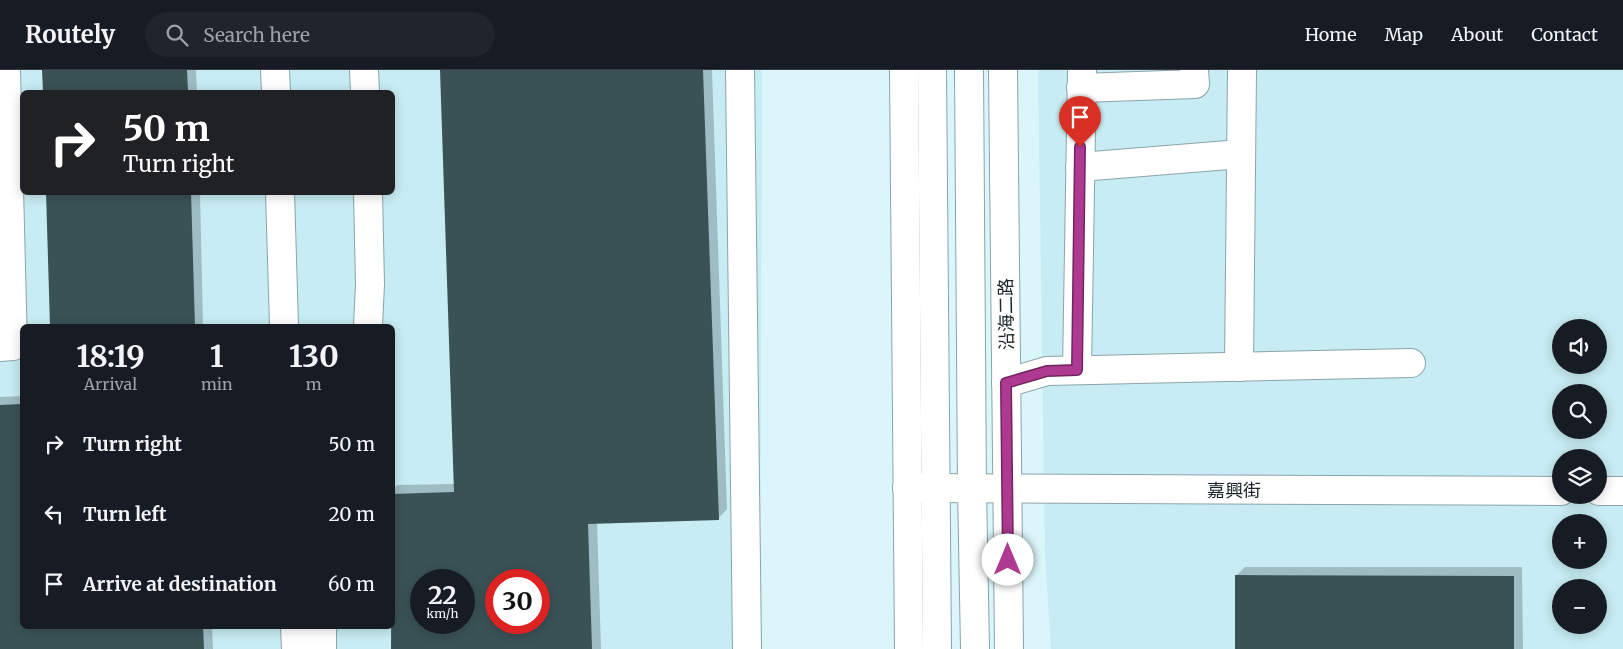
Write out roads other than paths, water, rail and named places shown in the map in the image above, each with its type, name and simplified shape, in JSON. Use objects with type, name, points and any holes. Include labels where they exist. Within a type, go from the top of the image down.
[{"type":"street","points":[[0,347],[13,346],[6,70]]},
{"type":"street","points":[[275,70],[276,90]]},
{"type":"street","points":[[364,70],[365,90]]},
{"type":"street","points":[[740,70],[748,649]]},
{"type":"street","points":[[904,70],[909,649]]},
{"type":"street","points":[[932,70],[938,649]]},
{"type":"street","name":"沿海二路","points":[[970,70],[972,488],[975,649]]},
{"type":"street","name":"沿海二路","points":[[1002,70],[1009,649]]},
{"type":"street","points":[[1077,370],[1081,79],[1195,84],[1194,70]]},
{"type":"street","points":[[1239,367],[1242,70]]},
{"type":"street","points":[[1080,167],[1241,154]]},
{"type":"street","points":[[280,195],[284,324]]},
{"type":"street","points":[[368,195],[370,284],[368,324]]},
{"type":"street","points":[[1006,383],[1047,371],[1411,363]]},
{"type":"street","name":"嘉興街","points":[[907,488],[1552,491]]},
{"type":"street","points":[[1607,491],[1623,491]]},
{"type":"street","points":[[295,629],[296,649]]},
{"type":"street","points":[[322,629],[322,649]]}]
